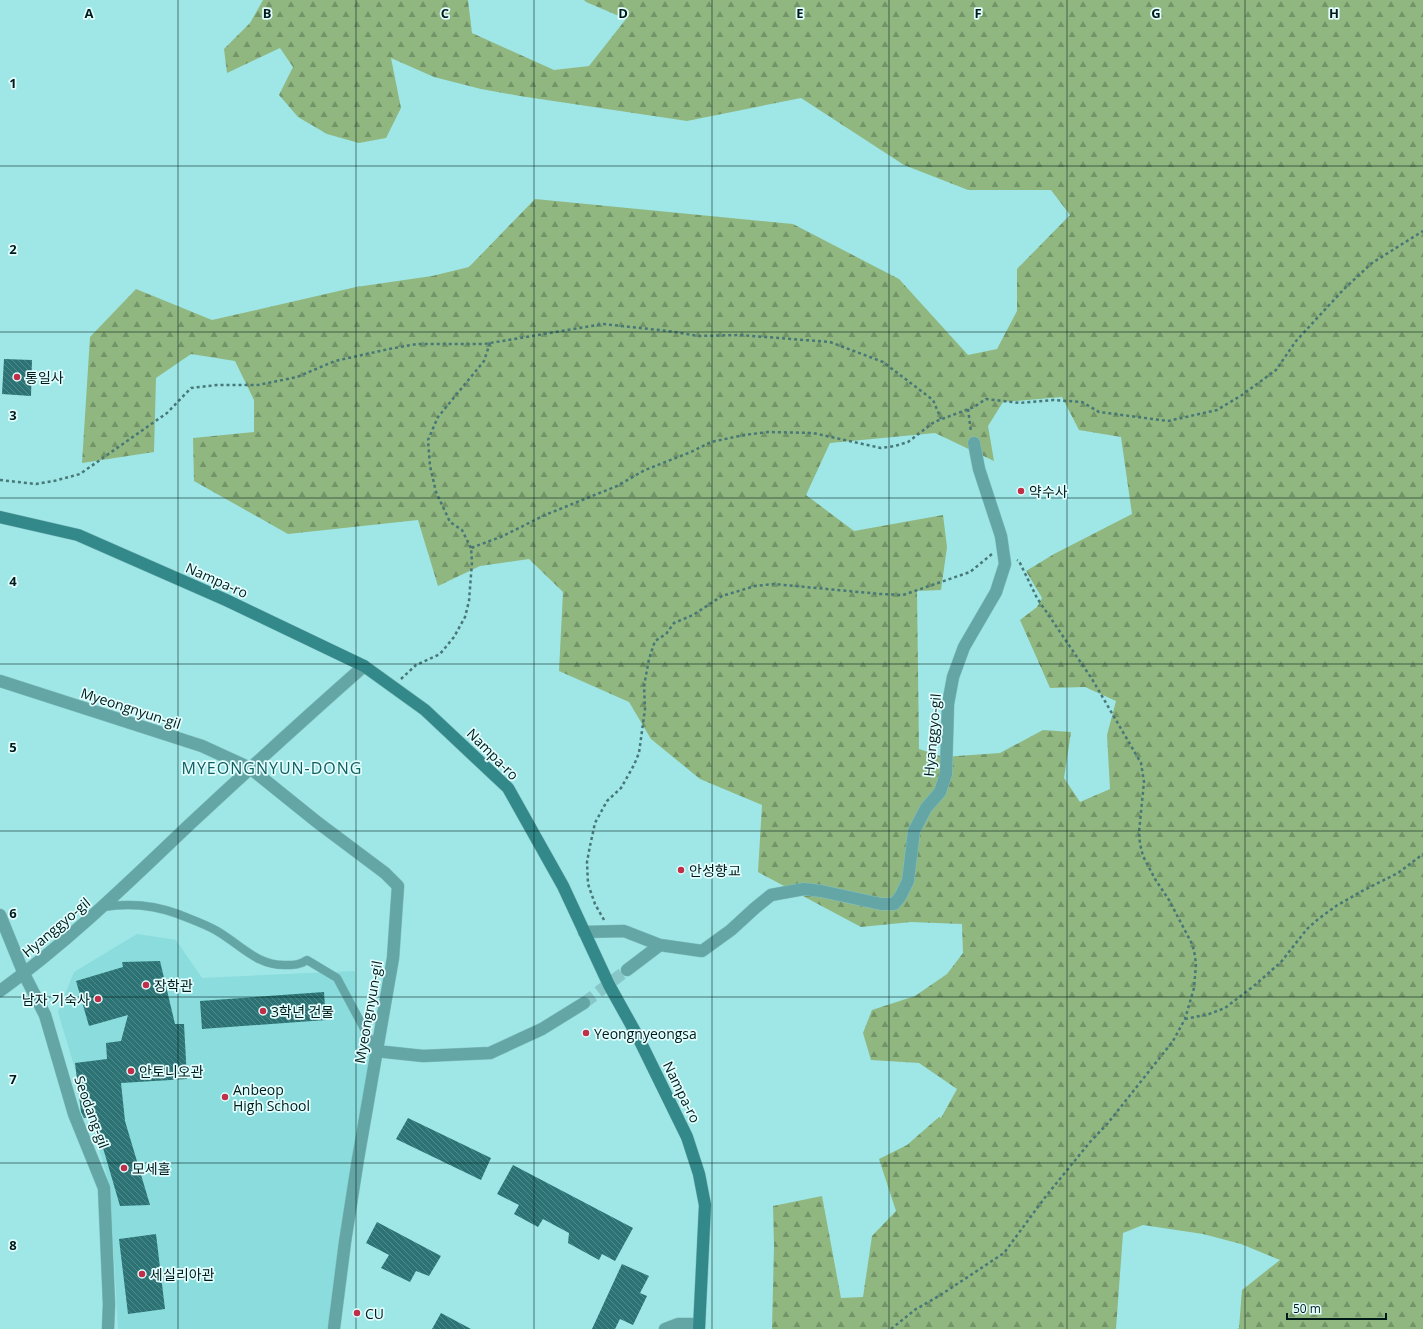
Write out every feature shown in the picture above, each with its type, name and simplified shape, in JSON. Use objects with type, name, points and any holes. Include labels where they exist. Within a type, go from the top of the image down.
[{"type":"street","name":"Hyanggyo-gil","points":[[660,945],[702,951],[731,930],[771,895],[804,889],[821,891],[881,904],[894,904],[900,896],[908,881],[914,831],[926,808],[940,792],[946,774],[948,704],[953,676],[964,647],[996,592],[1005,564],[1001,536],[979,469],[974,443]]},
{"type":"street","name":"Nampa-ro","points":[[0,517],[78,535],[226,600],[364,666],[425,710],[508,788],[563,886],[608,985],[638,1037],[687,1137],[699,1174],[706,1205],[699,1326]]},
{"type":"street","points":[[102,907],[250,768],[364,666]]},
{"type":"street","name":"Myeongnyun-gil","points":[[0,681],[202,746],[250,768],[317,822],[385,873],[398,886],[393,958],[346,1234],[334,1329]]},
{"type":"street","name":"Hyanggyo-gil","points":[[0,991],[24,974],[102,907]]},
{"type":"street","name":"Seodang-gil","points":[[0,915],[24,974],[45,1015],[74,1114],[104,1188],[109,1304],[108,1329]]},
{"type":"street","points":[[584,932],[624,931],[660,945]]},
{"type":"street","points":[[627,970],[660,945]]},
{"type":"street","points":[[376,1051],[423,1056],[490,1053],[542,1029],[584,1003]]},
{"type":"street","points":[[665,1329],[678,1324],[699,1326]]},
{"type":"lane","name":"Hyanggyo-gil","points":[[102,907],[118,905],[150,906],[176,914],[216,930],[259,960],[278,965],[300,964],[307,960],[337,978],[376,1051]]},
{"type":"path","points":[[471,548],[503,536],[545,515],[617,486],[645,470],[691,452],[711,442],[744,435],[768,432],[813,433],[881,448],[895,446],[908,442],[934,422],[968,409],[986,399],[1020,403],[1053,400],[1082,402],[1099,412],[1168,421],[1217,410],[1242,395],[1276,370],[1296,341],[1344,288],[1372,263],[1423,231]]},
{"type":"path","points":[[0,480],[36,484],[54,482],[80,474],[168,413],[191,388],[217,385],[258,385],[297,377],[335,362],[403,346],[417,344],[484,344],[603,324],[668,331],[698,336],[740,335],[830,342],[883,362],[933,400],[941,419]]},
{"type":"path","points":[[394,687],[416,665],[440,654],[454,637],[465,617],[469,601],[472,562],[471,548],[462,530],[450,522],[436,492],[430,466],[428,440],[438,417],[484,361],[490,343]]},
{"type":"path","points":[[968,409],[970,429],[974,443]]},
{"type":"path","points":[[612,931],[595,904],[588,884],[587,862],[595,823],[607,801],[621,788],[639,753],[645,709],[644,686],[649,659],[655,641],[666,634],[674,623],[693,614],[722,596],[755,586],[774,584],[903,595],[970,572],[996,551],[1001,536]]},
{"type":"path","points":[[891,1329],[916,1309],[940,1296],[1004,1253],[1046,1196],[1159,1060],[1185,1019],[1194,988],[1196,964],[1191,942],[1169,900],[1152,873],[1142,850],[1139,832],[1144,782],[1142,763],[1092,679],[1037,598],[1019,561],[1003,549]]},
{"type":"path","points":[[1185,1019],[1209,1014],[1225,1008],[1255,985],[1281,962],[1307,929],[1317,920],[1336,906],[1398,873],[1423,854]]},
{"type":"shaded area","name":"Anbeop High School","points":[[137,934],[176,940],[202,978],[355,971],[356,1003],[373,1050],[329,1329],[118,1329],[110,1186],[58,1012],[74,972]]},
{"type":"green space","points":[[263,0],[468,0],[472,33],[554,70],[589,66],[626,19],[584,0],[1423,0],[1423,1329],[1237,1329],[1239,1328],[1242,1290],[1280,1260],[1241,1244],[1203,1234],[1143,1225],[1123,1233],[1116,1329],[772,1329],[774,1246],[773,1206],[822,1196],[841,1298],[863,1297],[872,1236],[896,1211],[879,1159],[907,1145],[939,1117],[941,1118],[957,1089],[919,1063],[871,1060],[863,1033],[872,1010],[915,996],[947,974],[963,953],[962,924],[911,922],[861,927],[758,872],[762,805],[700,779],[651,739],[629,702],[559,671],[563,592],[529,559],[480,566],[438,586],[418,520],[288,534],[194,481],[193,438],[254,432],[254,400],[235,361],[191,354],[156,378],[154,452],[82,463],[90,337],[136,289],[212,320],[356,287],[432,276],[469,267],[535,199],[793,224],[899,279],[968,355],[997,349],[1017,311],[1017,269],[1070,215],[1051,190],[968,190],[904,165],[801,98],[687,121],[481,89],[434,77],[391,58],[401,108],[386,138],[359,143],[327,134],[298,117],[279,95],[293,67],[280,48],[227,73],[224,49],[250,23]],"holes":[[[1062,397],[1079,430],[1121,437],[1132,514],[1054,554],[1026,571],[1042,598],[1037,607],[1020,620],[1050,688],[1085,687],[1116,701],[1107,735],[1110,789],[1080,802],[1064,778],[1071,732],[1043,730],[1000,753],[943,757],[919,749],[917,591],[941,590],[947,547],[943,515],[854,531],[806,495],[830,443],[935,433],[994,461],[988,426],[1003,402]]]},
{"type":"building","name":"통일사","points":[[4,359],[32,360],[31,396],[2,394]]},
{"type":"building","points":[[160,961],[175,1024],[184,1024],[187,1079],[121,1083],[125,1121],[150,1205],[120,1206],[94,1117],[84,1118],[81,1112],[75,1063],[107,1059],[106,1043],[121,1041],[128,1015],[89,1026],[76,981],[123,967],[122,962]]},
{"type":"building","name":"3학년 건물","points":[[324,992],[326,1020],[202,1029],[200,1001]]},
{"type":"building","points":[[408,1118],[491,1158],[481,1180],[396,1139]]},
{"type":"building","points":[[513,1165],[633,1228],[615,1261],[602,1254],[599,1260],[568,1243],[569,1233],[543,1219],[538,1227],[514,1214],[519,1205],[497,1194]]},
{"type":"building","points":[[377,1222],[441,1256],[429,1276],[416,1271],[410,1282],[381,1268],[389,1255],[366,1243]]},
{"type":"building","name":"세실리아관","points":[[156,1234],[165,1309],[128,1314],[119,1239]]},
{"type":"building","points":[[622,1264],[649,1276],[640,1293],[647,1296],[633,1325],[620,1319],[615,1329],[592,1329]]},
{"type":"building","points":[[441,1313],[471,1329],[432,1329]]},
{"type":"tunnel","points":[[584,1003],[627,970]]},
{"type":"place","name":"통일사","points":[[17,377]]},
{"type":"place","name":"약수사","points":[[1021,491]]},
{"type":"place","name":"안성향교","points":[[681,870]]},
{"type":"place","name":"장학관","points":[[146,985]]},
{"type":"place","name":"남자 기숙사","points":[[98,999]]},
{"type":"place","name":"3학년 건물","points":[[263,1011]]},
{"type":"place","name":"Yeongnyeongsa","points":[[586,1033]]},
{"type":"place","name":"안토니오관","points":[[131,1071]]},
{"type":"place","name":"Anbeop High School","points":[[225,1097]]},
{"type":"place","name":"모세홀","points":[[124,1168]]},
{"type":"place","name":"세실리아관","points":[[142,1274]]},
{"type":"place","name":"CU","points":[[357,1313]]},
{"type":"district","name":"MYEONGNYUN-DONG","points":[[272,768]]}]
